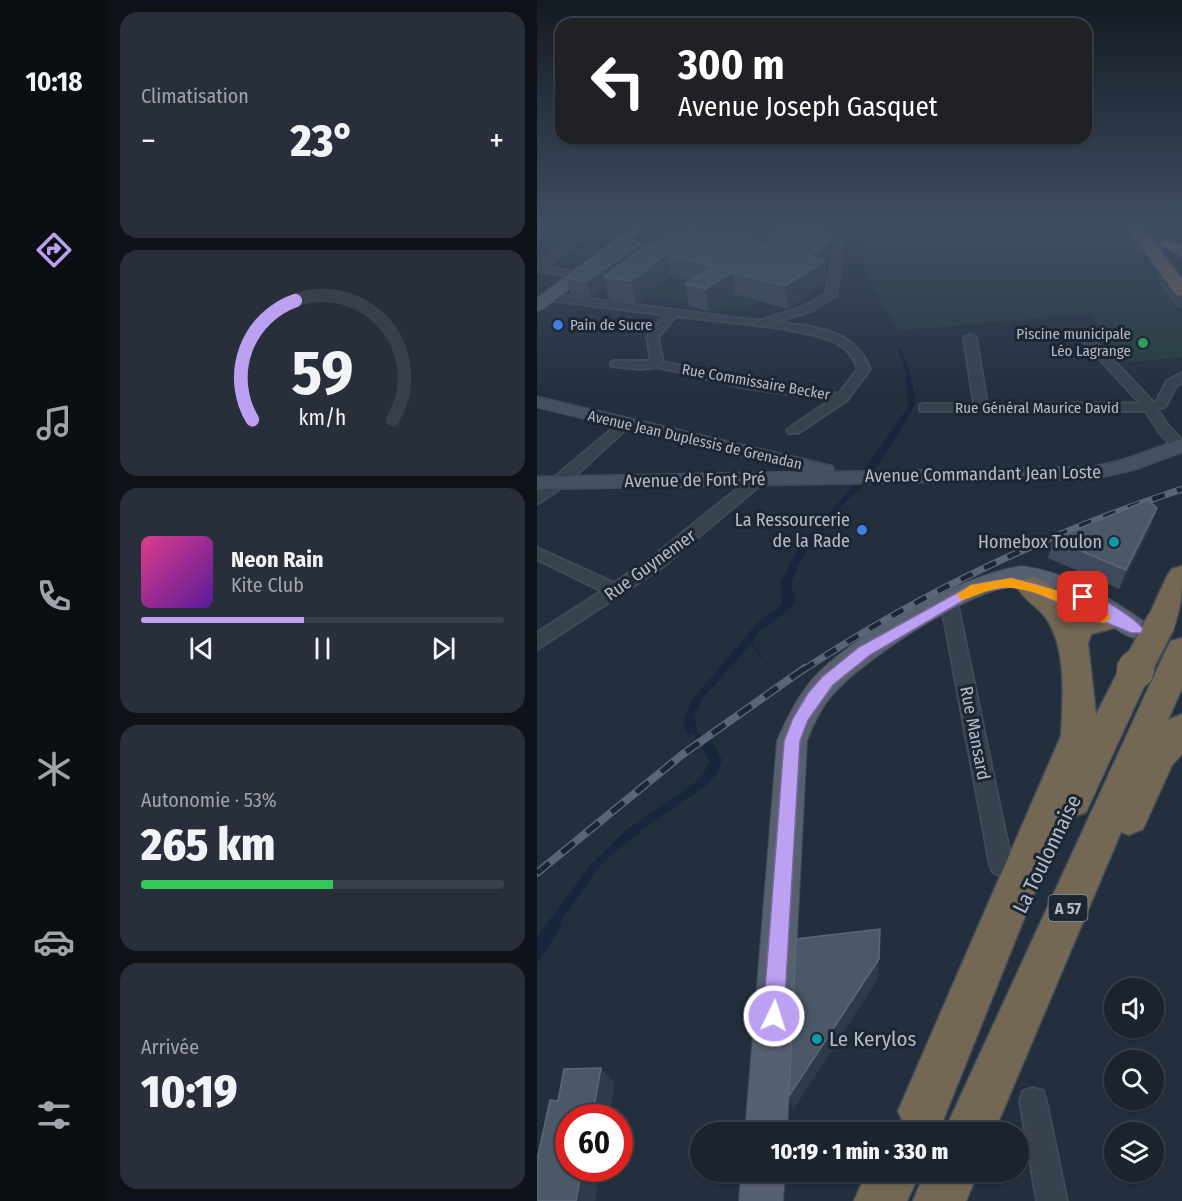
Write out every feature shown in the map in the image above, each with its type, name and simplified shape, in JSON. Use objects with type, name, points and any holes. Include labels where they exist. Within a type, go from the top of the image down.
[{"type":"highway","name":"La Toulonnaise","points":[[1166,664],[1135,624],[1182,576]]},
{"type":"highway","points":[[918,1122],[1079,736],[1080,712],[1072,644],[1060,614],[1032,587]]},
{"type":"highway","points":[[1072,644],[1079,625],[1135,624]]},
{"type":"highway","name":"La Toulonnaise","points":[[973,1122],[1028,998],[1166,664]]},
{"type":"highway","name":"La Toulonnaise","points":[[918,1122],[1166,664]]},
{"type":"highway","points":[[1028,998],[1126,822],[1159,755],[1182,729]]},
{"type":"highway","points":[[880,1201],[889,1182]]},
{"type":"highway","points":[[939,1201],[948,1182]]},
{"type":"main road","points":[[542,301],[569,283]]},
{"type":"main road","name":"Avenue Jean Duplessis de Grenadan","points":[[537,402],[814,473]]},
{"type":"main road","name":"Avenue Commandant Jean Loste","points":[[854,477],[1105,472],[1181,445]]},
{"type":"main road","name":"Avenue de Font Pré","points":[[537,483],[755,479],[814,473],[854,477]]},
{"type":"main road","points":[[767,1122],[792,741],[801,718],[827,681],[864,651],[962,595],[1003,577],[1033,577],[1093,602],[1135,624]]},
{"type":"main road","points":[[962,595],[1011,583],[1032,587],[1135,624]]},
{"type":"main road","points":[[761,1201],[762,1182]]},
{"type":"street","points":[[756,324],[807,309],[831,295],[833,283]]},
{"type":"street","points":[[1168,283],[1182,303]]},
{"type":"street","points":[[594,303],[611,290]]},
{"type":"street","points":[[542,301],[594,303],[822,332],[842,339],[855,350],[864,369],[853,390],[793,430]]},
{"type":"street","name":"Rue Commissaire Becker","points":[[672,314],[653,337],[653,352],[658,364],[746,384],[841,398]]},
{"type":"street","points":[[970,338],[981,408]]},
{"type":"street","points":[[1087,339],[1150,408],[1164,429],[1181,445]]},
{"type":"street","points":[[615,364],[640,366],[658,364]]},
{"type":"street","points":[[1150,408],[1161,404],[1171,384],[1182,377]]},
{"type":"street","name":"Rue Général Maurice David","points":[[924,408],[1150,408]]},
{"type":"street","points":[[537,499],[560,482],[624,423]]},
{"type":"street","name":"Rue Guynemer","points":[[537,642],[655,564],[754,483],[755,479]]},
{"type":"street","points":[[537,553],[615,591]]},
{"type":"street","name":"Rue Mansard","points":[[962,595],[1001,865]]},
{"type":"street","points":[[1033,1101],[1052,1201]]},
{"type":"green space","points":[[665,283],[703,285],[681,302],[646,296]]},
{"type":"green space","points":[[871,283],[1160,283],[1182,315],[1182,357],[1113,364],[1097,347],[1111,338],[1089,313],[898,331]]},
{"type":"green space","points":[[735,294],[787,309],[758,302],[749,309],[756,311],[727,308],[721,311],[708,311]]},
{"type":"water","points":[[897,347],[900,347],[910,374],[914,389],[914,404],[873,473],[862,473],[908,407],[905,373]]},
{"type":"water","points":[[858,481],[869,481],[845,502],[800,560],[791,584],[795,601],[752,642],[771,671],[751,644],[702,699],[694,717],[697,729],[689,735],[685,729],[684,720],[692,700],[758,622],[782,604],[781,582],[800,545]]},
{"type":"water","points":[[712,741],[722,760],[718,772],[708,784],[651,823],[609,857],[596,871],[537,956],[537,937],[591,864],[624,832],[700,779],[710,762],[702,748]]},
{"type":"building","points":[[687,283],[714,283],[705,289],[685,284]]},
{"type":"building","points":[[774,283],[790,283],[785,286]]},
{"type":"building","points":[[1148,500],[1157,508],[1126,570],[1053,539]]},
{"type":"building","name":"Le Kerylos","points":[[880,929],[879,959],[789,1096],[796,939]]},
{"type":"building","points":[[601,1068],[595,1104],[555,1104],[555,1182],[579,1182],[576,1201],[537,1201],[537,1160],[550,1100],[558,1101],[564,1069]]},
{"type":"waterway","points":[[691,728],[709,748]]},
{"type":"waterway","points":[[537,958],[558,924]]},
{"type":"railway","points":[[803,670],[895,614],[987,567],[1082,525],[1182,489]]},
{"type":"railway","points":[[537,873],[683,754],[805,668]]},
{"type":"slow traffic","points":[[963,595],[975,588],[1011,583],[1055,595],[1104,618]]},
{"type":"place","name":"Pain de Sucre","points":[[558,325]]},
{"type":"place","name":"Piscine municipale Léo Lagrange","points":[[1143,343]]},
{"type":"place","name":"La Ressourcerie de la Rade","points":[[862,530]]},
{"type":"place","name":"Homebox Toulon","points":[[1114,542]]},
{"type":"place","name":"Le Kerylos","points":[[817,1039]]},
{"type":"route","points":[[774,1016],[792,741],[801,718],[813,698],[827,681],[864,651],[975,588],[1011,583],[1032,587],[1055,595],[1091,613],[1136,629],[1113,612],[1083,597]]}]
